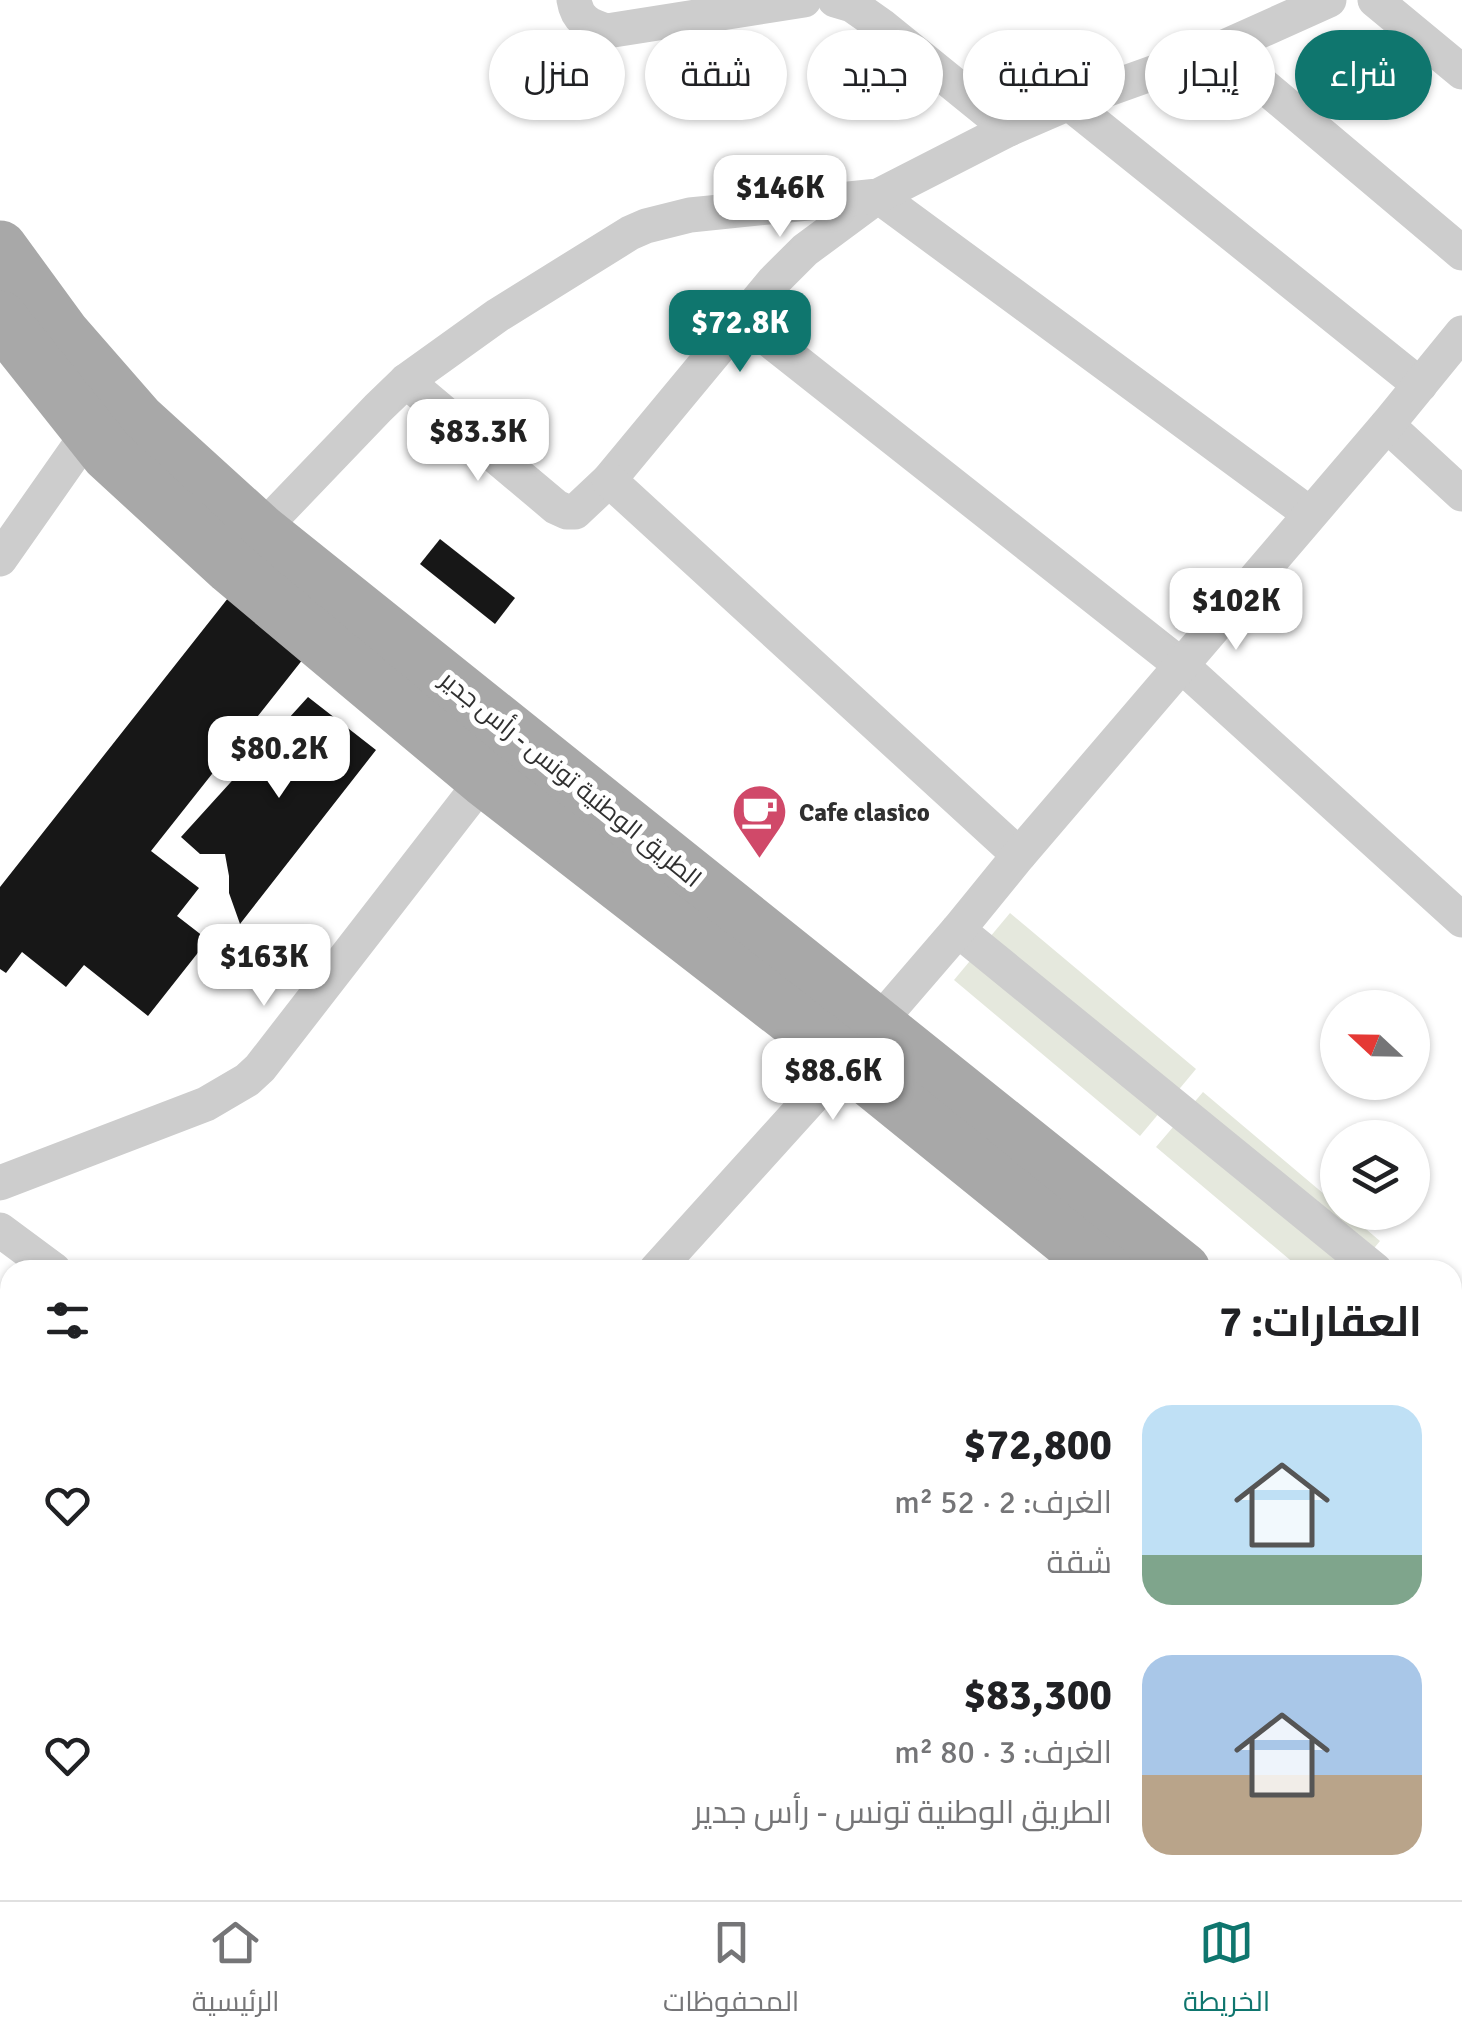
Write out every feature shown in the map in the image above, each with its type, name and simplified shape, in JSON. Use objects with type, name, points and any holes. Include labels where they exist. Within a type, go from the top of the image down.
[{"type":"main road","name":"الطريق الوطنية تونس - رأس جدير","points":[[0,248],[62,333],[112,435],[260,530],[861,1042],[1094,1260]]},
{"type":"main road","name":"الطريق الوطنية تونس - رأس جدير","points":[[0,318],[232,566],[484,779],[1169,1260]]},
{"type":"street","points":[[574,0],[583,21],[607,31],[804,0]]},
{"type":"street","points":[[835,0],[852,5],[882,26],[1009,129]]},
{"type":"street","points":[[1262,30],[1328,0]]},
{"type":"street","points":[[1376,0],[1462,72]]},
{"type":"street","points":[[1275,95],[1462,253]]},
{"type":"street","points":[[406,381],[561,510],[574,512],[609,480],[774,281],[805,250],[878,196],[1029,120]]},
{"type":"street","points":[[1089,120],[1420,384]]},
{"type":"street","points":[[260,530],[406,381],[498,315],[613,242],[646,226],[690,214],[878,196],[1310,514]]},
{"type":"street","points":[[744,320],[1182,666],[1462,920]]},
{"type":"street","points":[[665,1260],[958,930],[1462,333]]},
{"type":"street","points":[[1387,425],[1459,484]]},
{"type":"street","points":[[0,559],[112,435]]},
{"type":"street","points":[[609,480],[1019,855]]},
{"type":"street","points":[[0,1183],[206,1104],[247,1080],[484,779]]},
{"type":"street","points":[[958,930],[1363,1260]]},
{"type":"street","points":[[0,1230],[40,1260]]},
{"type":"shaded area","points":[[1010,913],[1196,1069],[1140,1136],[954,980]]},
{"type":"shaded area","points":[[1203,1092],[1320,1191],[1320,1230],[1367,1230],[1380,1241],[1364,1260],[1290,1260],[1156,1147]]},
{"type":"building","points":[[440,539],[515,598],[495,624],[420,564]]},
{"type":"building","points":[[232,593],[307,654],[151,851],[199,888],[177,916],[208,940],[148,1016],[84,965],[66,987],[22,952],[6,973],[0,969],[0,887]]},
{"type":"building","points":[[308,697],[376,750],[240,924],[229,893],[225,854],[200,854],[181,837]]},
{"type":"place","name":"Cafe clasico","points":[[760,861]]}]
